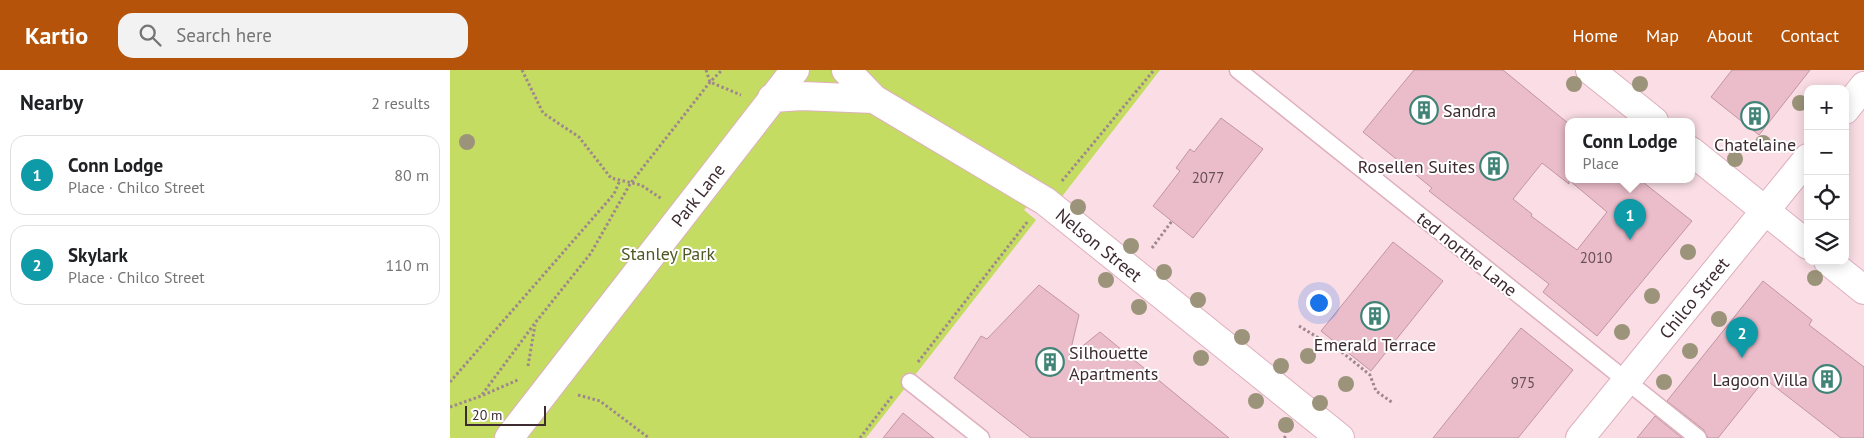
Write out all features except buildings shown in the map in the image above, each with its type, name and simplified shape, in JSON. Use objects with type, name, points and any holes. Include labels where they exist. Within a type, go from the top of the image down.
[{"type":"street","name":"Park Lane","points":[[508,438],[795,70]]},
{"type":"street","name":"Nelson Street","points":[[846,70],[874,99],[1045,201],[1340,438]]},
{"type":"street","points":[[1590,70],[1650,118]]},
{"type":"street","points":[[1849,105],[1864,86]]},
{"type":"street","points":[[772,98],[802,96],[874,99]]},
{"type":"street","points":[[1695,154],[1804,243]]},
{"type":"street","name":"Chilco Street","points":[[1580,438],[1804,163]]},
{"type":"street","points":[[1833,265],[1864,290]]},
{"type":"lane","name":"ted northe Lane","points":[[1238,70],[1698,438]]},
{"type":"lane","points":[[910,382],[982,438]]},
{"type":"path","points":[[522,70],[542,113],[579,137],[612,178],[630,184],[641,185],[684,213]]},
{"type":"path","points":[[706,70],[710,82],[743,96]]},
{"type":"path","points":[[481,396],[591,253],[630,184],[710,82],[722,70]]},
{"type":"path","points":[[1060,182],[1154,70]]},
{"type":"path","points":[[450,382],[614,194],[620,180]]},
{"type":"path","points":[[917,364],[1032,217]]},
{"type":"path","points":[[1152,248],[1172,221]]},
{"type":"path","points":[[528,368],[535,324]]},
{"type":"path","points":[[1300,326],[1342,350],[1370,375],[1376,391],[1393,403]]},
{"type":"path","points":[[450,407],[519,380]]},
{"type":"path","points":[[576,394],[600,401],[649,438]]},
{"type":"path","points":[[860,438],[894,394]]},
{"type":"green space","name":"Stanley Park","points":[[450,70],[1160,70],[1060,199],[1043,187],[1024,210],[1036,220],[866,438],[450,438]]},
{"type":"place","name":"Sandra","points":[[1424,110]]},
{"type":"place","name":"Chatelaine","points":[[1755,116]]},
{"type":"place","name":"Rosellen Suites","points":[[1494,166]]},
{"type":"place","name":"Conn Lodge","points":[[1630,240]]},
{"type":"place","name":"Emerald Terrace","points":[[1375,316]]},
{"type":"place","name":"Skylark","points":[[1742,358]]},
{"type":"place","name":"Silhouette Apartments","points":[[1050,362]]},
{"type":"place","name":"Lagoon Villa","points":[[1827,379]]}]
